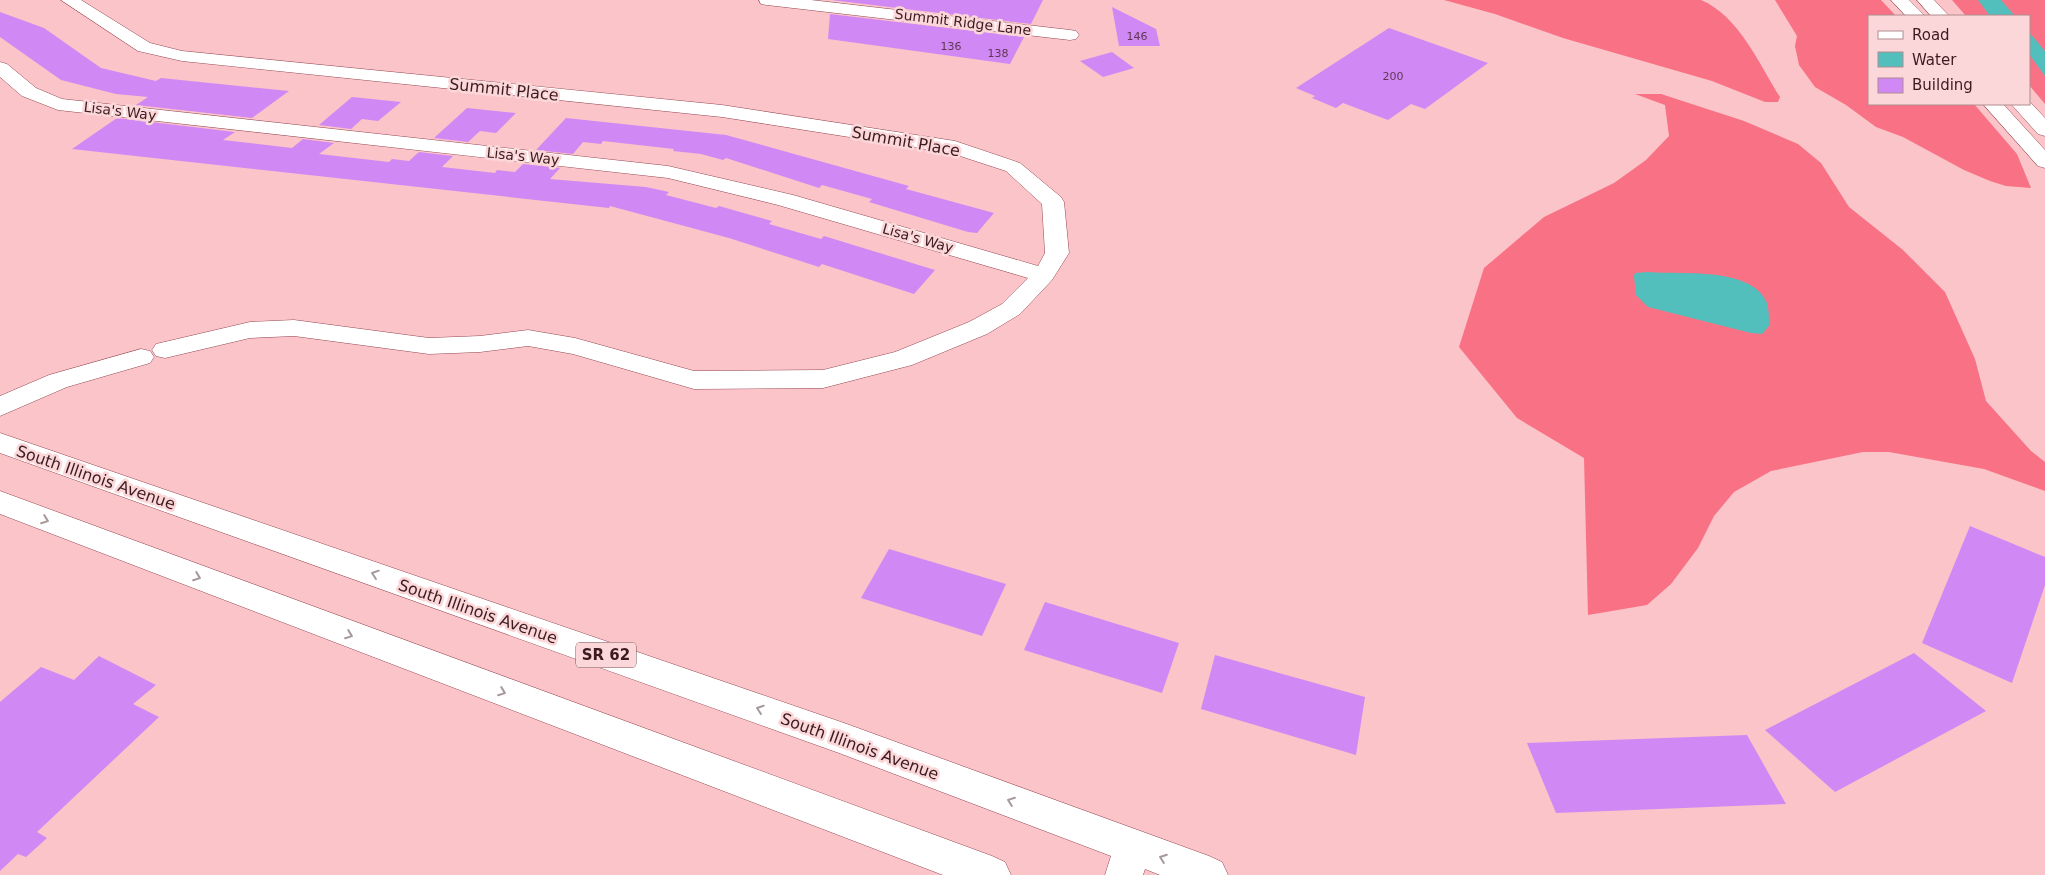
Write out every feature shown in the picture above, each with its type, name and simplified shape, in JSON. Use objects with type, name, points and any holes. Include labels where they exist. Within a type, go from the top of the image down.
[{"type":"main road","name":"Summit Ridge Lane","points":[[767,0],[1070,35]]},
{"type":"main road","points":[[1899,0],[1915,15]]},
{"type":"main road","points":[[1912,0],[1927,15]]},
{"type":"main road","points":[[1925,0],[1939,15]]},
{"type":"main road","name":"Summit Place","points":[[78,1],[121,34],[144,47],[182,56],[722,111],[955,147],[1013,167],[1053,202],[1057,252],[1044,275],[1011,309],[978,328],[903,359],[823,379],[694,380],[575,346],[528,338],[429,346],[294,328],[250,330],[165,350]]},
{"type":"main road","name":"Lisa's Way","points":[[0,68],[29,92],[58,104],[668,172],[785,200],[1044,275]]},
{"type":"main road","points":[[1995,105],[2045,162]]},
{"type":"main road","points":[[2008,105],[2045,145]]},
{"type":"main road","points":[[2022,105],[2045,130]]},
{"type":"main road","points":[[0,407],[58,381],[141,357]]},
{"type":"main road","name":"South Illinois Avenue","points":[[0,443],[844,739],[1128,861],[1209,875]]},
{"type":"main road","points":[[0,502],[992,875]]},
{"type":"shaded area","points":[[1444,0],[1701,0],[1714,7],[1737,29],[1756,56],[1780,97],[1778,102],[1765,102],[1712,81],[1563,38],[1495,14]]},
{"type":"shaded area","points":[[1775,0],[1881,0],[1895,15],[1868,15],[1868,105],[1975,105],[2017,154],[2031,188],[2006,186],[1990,181],[1964,170],[1903,137],[1876,127],[1846,105],[1815,87],[1799,65],[1795,46],[1797,36]]},
{"type":"shaded area","points":[[1952,0],[2045,0],[2045,104],[2030,86],[2030,15],[1965,15]]},
{"type":"shaded area","points":[[1635,94],[1661,94],[1744,121],[1798,144],[1821,163],[1849,207],[1903,250],[1945,292],[1975,359],[1986,401],[2031,451],[2045,462],[2045,491],[1984,469],[1889,452],[1863,452],[1771,471],[1734,492],[1714,516],[1698,548],[1671,584],[1647,605],[1588,615],[1584,458],[1517,418],[1459,347],[1484,268],[1544,217],[1614,183],[1646,160],[1669,136],[1665,105]]},
{"type":"water","points":[[1978,0],[2001,0],[2014,15],[1989,15]]},
{"type":"water","points":[[2030,33],[2045,51],[2045,76],[2030,55]]},
{"type":"water","points":[[1635,273],[1714,275],[1747,283],[1759,291],[1767,303],[1769,326],[1762,334],[1751,333],[1648,307],[1636,295],[1634,276]]},
{"type":"building","points":[[831,0],[1043,0],[1031,24]]},
{"type":"building","points":[[1112,7],[1156,29],[1160,46],[1119,46]]},
{"type":"building","points":[[0,12],[44,28],[101,68],[156,81],[161,78],[289,91],[252,118],[136,105],[148,97],[116,94],[61,80],[0,37]]},
{"type":"building","points":[[830,14],[1024,37],[1010,64],[828,39]]},
{"type":"building","points":[[1389,28],[1488,63],[1425,109],[1411,104],[1388,120],[1343,103],[1336,108],[1312,98],[1315,96],[1296,88]]},
{"type":"building","points":[[1112,52],[1134,68],[1103,77],[1080,61]]},
{"type":"building","points":[[352,97],[401,102],[378,121],[362,119],[351,129],[319,125]]},
{"type":"building","points":[[467,108],[516,113],[496,133],[480,131],[468,142],[434,138]]},
{"type":"building","points":[[117,118],[235,132],[223,140],[292,148],[303,139],[334,143],[319,154],[389,162],[392,159],[409,161],[419,152],[453,156],[442,167],[495,173],[497,170],[515,172],[523,164],[560,168],[550,179],[646,187],[669,192],[666,195],[716,208],[719,206],[772,221],[769,224],[821,239],[824,236],[935,270],[914,294],[822,264],[819,267],[729,238],[610,206],[609,208],[72,149]]},
{"type":"building","points":[[566,118],[726,135],[909,186],[906,189],[994,213],[977,233],[968,232],[869,202],[872,199],[822,185],[819,188],[726,158],[723,160],[701,154],[673,151],[674,149],[603,141],[601,144],[583,142],[573,154],[536,150]]},
{"type":"building","points":[[1970,526],[2045,557],[2045,585],[2012,683],[1922,643]]},
{"type":"building","points":[[889,549],[1006,584],[982,636],[861,598]]},
{"type":"building","points":[[1045,602],[1179,643],[1162,693],[1024,650]]},
{"type":"building","points":[[1914,653],[1986,711],[1835,792],[1765,730]]},
{"type":"building","points":[[1215,655],[1365,697],[1356,755],[1201,709]]},
{"type":"building","points":[[99,656],[156,685],[133,704],[159,717],[37,832],[47,838],[26,857],[18,854],[0,871],[0,702],[41,667],[74,680]]},
{"type":"building","points":[[1747,735],[1786,804],[1556,813],[1527,743]]}]
